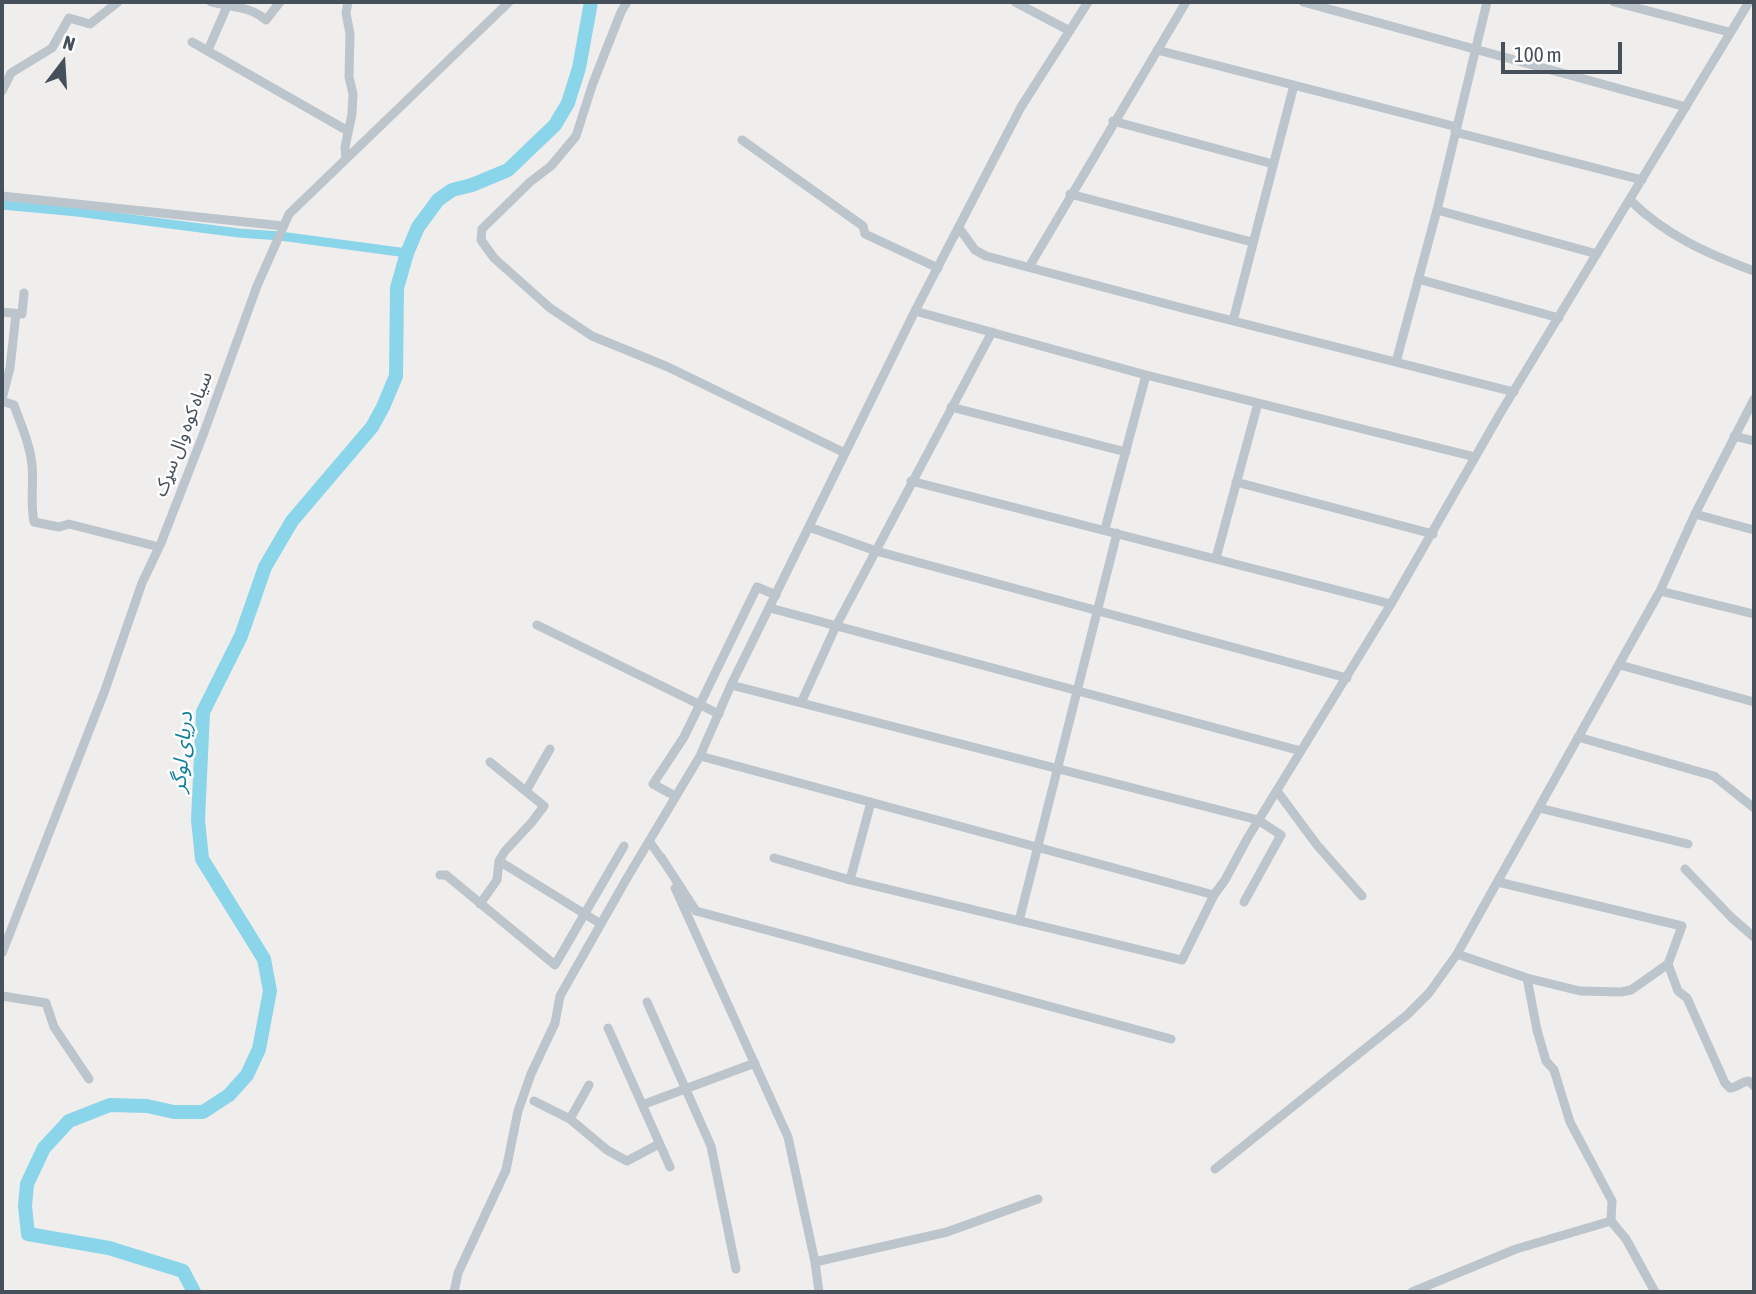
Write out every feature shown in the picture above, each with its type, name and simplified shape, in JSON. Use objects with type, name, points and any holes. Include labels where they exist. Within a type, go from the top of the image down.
[{"type":"street","points":[[2,92],[11,73],[52,48],[69,18],[90,24],[118,2]]},
{"type":"street","points":[[211,2],[228,4],[260,15],[266,20],[280,2]]},
{"type":"street","points":[[345,159],[353,94],[349,77],[350,34],[346,13],[348,2]]},
{"type":"street","name":"سیاه کوه وال سړک","points":[[2,953],[105,690],[142,583],[159,547],[257,286],[283,228],[296,205],[509,2]]},
{"type":"street","points":[[628,2],[621,12],[601,62],[576,136],[551,166],[530,182],[482,229],[481,240],[494,258],[550,307],[592,336],[668,367],[839,449]]},
{"type":"street","points":[[1017,2],[1070,31]]},
{"type":"street","points":[[454,1292],[458,1273],[506,1170],[518,1111],[531,1074],[555,1023],[560,996],[700,756],[809,527],[839,449],[915,311],[935,267],[959,228],[1021,107],[1088,2]]},
{"type":"street","points":[[1029,267],[1113,121],[1186,2]]},
{"type":"street","points":[[1303,2],[1686,107]]},
{"type":"street","points":[[1396,362],[1437,210],[1487,2]]},
{"type":"street","points":[[1614,2],[1729,32]]},
{"type":"street","points":[[774,858],[850,880],[1182,960],[1214,895],[1258,820],[1347,678],[1433,534],[1475,457],[1749,2]]},
{"type":"street","points":[[208,50],[228,4]]},
{"type":"street","points":[[192,42],[348,131]]},
{"type":"street","points":[[1157,50],[1642,180]]},
{"type":"street","points":[[1233,321],[1294,85]]},
{"type":"street","points":[[1113,121],[1273,164]]},
{"type":"street","points":[[742,140],[863,226],[865,233],[935,267]]},
{"type":"street","points":[[1070,194],[1252,242]]},
{"type":"street","points":[[2,195],[283,228]]},
{"type":"street","points":[[1630,200],[1649,219],[1673,235],[1720,259],[1754,271]]},
{"type":"street","points":[[1437,210],[1597,254]]},
{"type":"street","points":[[959,228],[975,250],[1029,267],[1514,392]]},
{"type":"street","points":[[1418,279],[1559,318]]},
{"type":"street","points":[[2,312],[22,314],[24,293]]},
{"type":"street","points":[[915,311],[1146,375],[1475,457]]},
{"type":"street","points":[[16,314],[10,368],[2,400],[15,405],[27,440],[32,467],[31,506],[34,522],[60,527],[69,524],[159,547]]},
{"type":"street","points":[[801,703],[836,626],[992,332]]},
{"type":"street","points":[[1105,529],[1146,375]]},
{"type":"street","points":[[1215,1170],[1407,1015],[1429,993],[1458,954],[1660,591],[1695,513],[1754,399]]},
{"type":"street","points":[[1216,558],[1258,402]]},
{"type":"street","points":[[951,407],[1126,452]]},
{"type":"street","points":[[1734,436],[1754,441]]},
{"type":"street","points":[[911,481],[1391,604]]},
{"type":"street","points":[[1236,482],[1433,534]]},
{"type":"street","points":[[1695,513],[1754,530]]},
{"type":"street","points":[[809,527],[876,551],[1347,678]]},
{"type":"street","points":[[1019,920],[1117,533]]},
{"type":"street","points":[[675,796],[653,784],[684,737],[757,587],[776,595]]},
{"type":"street","points":[[1660,591],[1754,614]]},
{"type":"street","points":[[770,608],[1301,751]]},
{"type":"street","points":[[537,625],[719,714]]},
{"type":"street","points":[[1620,666],[1754,702]]},
{"type":"street","points":[[732,685],[1258,820],[1282,835],[1244,902]]},
{"type":"street","points":[[1578,737],[1714,776],[1754,807]]},
{"type":"street","points":[[526,791],[551,749]]},
{"type":"street","points":[[700,756],[1214,895]]},
{"type":"street","points":[[480,904],[497,880],[499,861],[544,806],[490,762]]},
{"type":"street","points":[[1277,791],[1317,845],[1362,896]]},
{"type":"street","points":[[850,880],[871,802]]},
{"type":"street","points":[[1539,808],[1688,844]]},
{"type":"street","points":[[649,841],[696,911],[1171,1039]]},
{"type":"street","points":[[440,875],[446,875],[555,965],[586,916],[624,846]]},
{"type":"street","points":[[661,857],[788,1137],[819,1292]]},
{"type":"street","points":[[499,861],[601,924]]},
{"type":"street","points":[[1685,869],[1754,937]]},
{"type":"street","points":[[1458,954],[1527,978],[1580,991],[1621,992],[1632,990],[1668,964],[1682,926],[1498,882]]},
{"type":"street","points":[[1668,964],[1678,991],[1687,998],[1725,1083],[1730,1088],[1745,1081],[1754,1086]]},
{"type":"street","points":[[1527,978],[1546,1061],[1554,1070],[1570,1122],[1612,1201],[1611,1221],[1626,1239],[1656,1292]]},
{"type":"street","points":[[2,996],[46,1003],[59,1036],[89,1079]]},
{"type":"street","points":[[647,1002],[711,1146],[736,1269]]},
{"type":"street","points":[[608,1028],[670,1167]]},
{"type":"street","points":[[642,1105],[755,1063]]},
{"type":"street","points":[[570,1119],[589,1085]]},
{"type":"street","points":[[534,1101],[570,1119],[607,1150],[627,1161],[659,1144]]},
{"type":"street","points":[[815,1262],[947,1232],[1038,1199]]},
{"type":"street","points":[[1412,1292],[1516,1249],[1611,1221]]},
{"type":"waterway","name":"دریای لوگر","points":[[194,1292],[183,1271],[109,1248],[28,1234],[25,1206],[27,1184],[44,1148],[69,1121],[110,1105],[147,1106],[174,1112],[203,1112],[229,1095],[247,1075],[259,1049],[270,991],[264,959],[202,859],[198,820],[203,712],[241,636],[265,567],[292,521],[372,427],[383,407],[396,376],[397,288],[418,227],[438,200],[452,190],[508,170],[555,125],[568,103],[579,68],[591,2]]},
{"type":"waterway","points":[[2,205],[407,253]]}]
